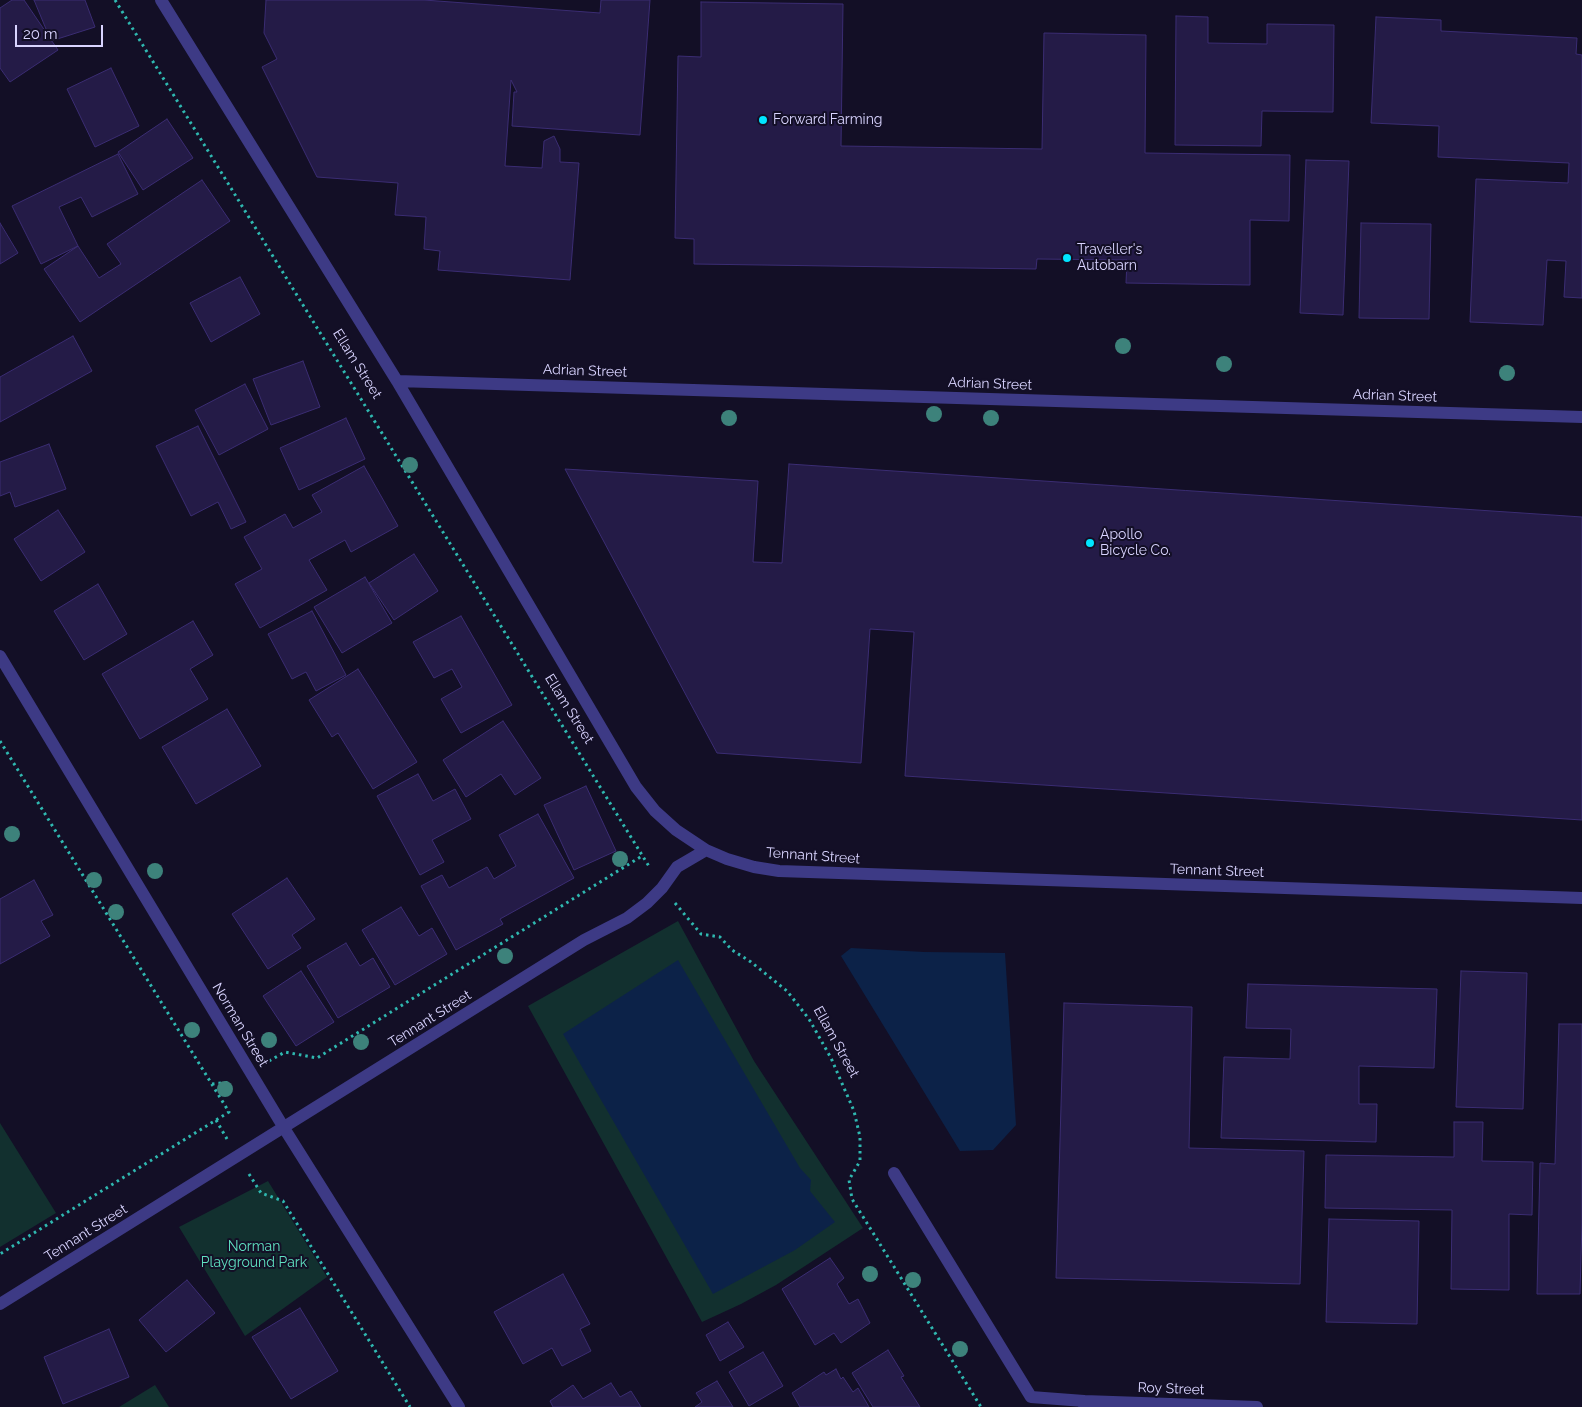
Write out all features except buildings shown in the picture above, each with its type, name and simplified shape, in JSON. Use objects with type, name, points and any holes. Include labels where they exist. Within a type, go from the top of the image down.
[{"type":"street","name":"Ellam Street","points":[[161,0],[397,381],[636,787],[655,810],[676,830],[706,850]]},
{"type":"street","name":"Adrian Street","points":[[397,381],[1582,416]]},
{"type":"street","name":"Norman Street","points":[[0,656],[284,1128],[459,1407]]},
{"type":"street","name":"Tennant Street","points":[[0,1304],[584,940],[627,918],[662,888],[677,867],[706,850],[726,859],[754,867],[779,871],[1582,898]]},
{"type":"street","points":[[894,1173],[1031,1397],[1084,1404]]},
{"type":"street","name":"Roy Street","points":[[1084,1404],[1257,1407]]},
{"type":"path","name":"Ellam Street","points":[[115,0],[662,888],[701,934],[720,938],[732,950],[751,962],[787,992],[810,1019],[838,1074],[854,1111],[860,1137],[860,1161],[849,1180],[852,1199],[981,1407]]},
{"type":"path","points":[[0,741],[229,1112],[0,1254]]},
{"type":"path","points":[[212,1084],[228,1083],[285,1052],[318,1058],[642,856]]},
{"type":"path","points":[[216,1120],[261,1193],[283,1201],[410,1407]]},
{"type":"green space","points":[[678,921],[754,1061],[863,1228],[776,1285],[702,1322],[528,1006]]},
{"type":"green space","points":[[0,1123],[56,1213],[0,1247]]},
{"type":"green space","name":"Norman Playground Park","points":[[268,1181],[327,1277],[245,1336],[179,1227]]},
{"type":"green space","points":[[155,1385],[169,1407],[119,1407]]},
{"type":"water","points":[[851,948],[924,952],[1005,953],[1016,1125],[993,1150],[960,1151],[841,956]]},
{"type":"water","points":[[678,960],[800,1168],[811,1180],[810,1191],[835,1222],[795,1250],[713,1294],[563,1034]]},
{"type":"place","name":"Forward Farming","points":[[763,120]]},
{"type":"place","name":"Traveller's Autobarn","points":[[1067,258]]},
{"type":"place","name":"Apollo Bicycle Co.","points":[[1090,543]]}]
